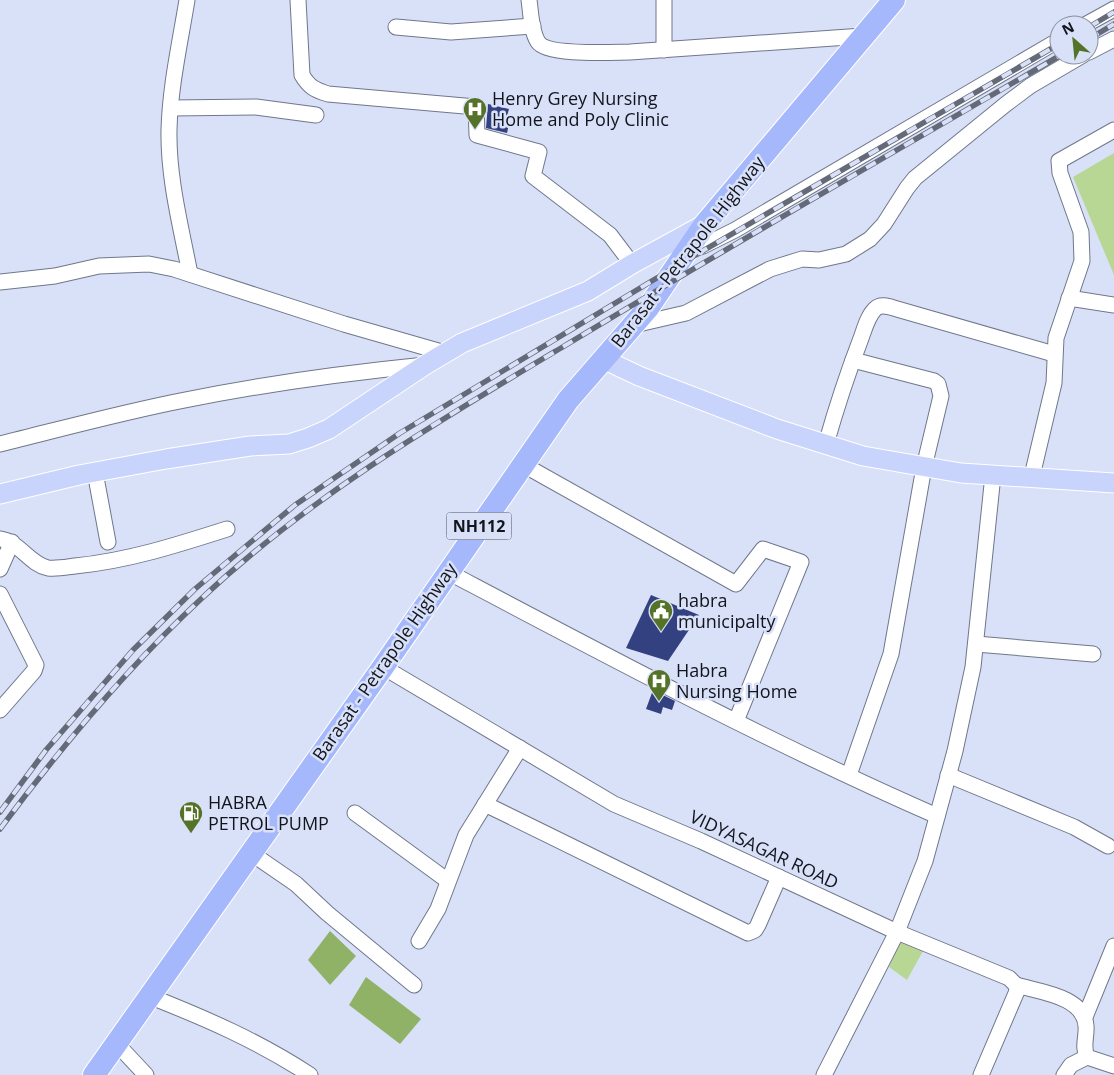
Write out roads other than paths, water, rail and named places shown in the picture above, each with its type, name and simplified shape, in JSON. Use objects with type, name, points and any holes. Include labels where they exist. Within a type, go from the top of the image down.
[{"type":"highway","name":"Barasat - Petrapole Highway","points":[[94,1075],[383,667],[572,394],[634,325],[704,224],[863,36],[886,3]]},
{"type":"main road","points":[[0,494],[95,472],[250,446],[296,442],[329,429],[445,353],[490,331],[588,292],[632,264],[704,224]]},
{"type":"main road","points":[[603,359],[640,376],[777,429],[862,456],[924,467],[993,475],[1032,476],[1114,483]]},
{"type":"street","points":[[186,0],[171,108],[170,157],[190,274]]},
{"type":"street","points":[[298,0],[302,75],[314,89],[328,94],[476,107],[476,135],[539,152],[533,176],[610,235],[632,264]]},
{"type":"street","points":[[529,0],[533,26],[538,42],[544,48],[596,53],[863,36]]},
{"type":"street","points":[[664,0],[664,50]]},
{"type":"street","points":[[1099,18],[1114,9]]},
{"type":"street","points":[[396,27],[451,32],[533,26]]},
{"type":"street","points":[[1099,47],[1114,39]]},
{"type":"street","points":[[685,252],[703,246],[735,230],[1049,46]]},
{"type":"street","points":[[634,325],[686,312],[770,269],[802,260],[836,257],[860,247],[884,224],[915,178],[1030,86],[1066,65]]},
{"type":"street","points":[[171,108],[256,106],[316,115]]},
{"type":"street","points":[[1032,476],[1054,383],[1056,338],[1082,261],[1081,232],[1060,173],[1059,161],[1114,130]]},
{"type":"street","points":[[0,282],[55,276],[99,266],[149,264],[190,274],[353,327],[445,353]]},
{"type":"street","points":[[1069,298],[1114,305]]},
{"type":"street","points":[[826,444],[840,391],[872,314],[879,307],[886,306],[1054,354]]},
{"type":"street","points":[[849,775],[891,654],[924,467],[940,396],[938,384],[934,381],[853,360]]},
{"type":"street","points":[[0,444],[115,414],[187,399],[357,372],[425,365]]},
{"type":"street","points":[[522,464],[736,584],[763,549],[802,562],[736,721]]},
{"type":"street","points":[[95,472],[108,542]]},
{"type":"street","points":[[824,1075],[897,932],[925,862],[974,667],[993,475]]},
{"type":"street","points":[[0,569],[6,540],[38,563],[47,568],[56,568],[95,564],[127,557],[227,529]]},
{"type":"street","points":[[448,572],[674,691],[849,775],[876,790],[937,816]]},
{"type":"street","points":[[0,594],[36,665],[34,672],[0,710]]},
{"type":"street","points":[[976,644],[1093,654]]},
{"type":"street","name":"VIDYASAGAR ROAD","points":[[383,667],[614,804],[897,932],[1009,978],[1016,985],[1063,998],[1081,1009],[1085,1017]]},
{"type":"street","points":[[419,941],[435,916],[466,834],[520,748]]},
{"type":"street","points":[[948,775],[1074,827],[1108,846]]},
{"type":"street","points":[[485,804],[748,933],[755,930],[758,925],[779,877]]},
{"type":"street","points":[[355,813],[448,882]]},
{"type":"street","points":[[251,853],[296,884],[334,919],[414,985]]},
{"type":"street","points":[[1087,1057],[1084,1051],[1087,1027],[1085,1017],[1114,946]]},
{"type":"street","points":[[981,1075],[1014,998],[1016,985]]},
{"type":"street","points":[[149,996],[263,1045],[310,1075]]},
{"type":"street","points":[[116,1043],[146,1075]]},
{"type":"street","points":[[1064,1075],[1071,1065],[1087,1057],[1114,1066]]},
{"type":"railway","points":[[1099,21],[1114,12]]},
{"type":"railway","points":[[1099,33],[1114,24]]},
{"type":"railway","points":[[0,812],[46,750],[133,650],[195,589],[295,505],[400,433],[675,267],[1049,50]]},
{"type":"railway","points":[[0,829],[95,710],[173,626],[242,562],[329,495],[420,434],[514,376],[1049,62]]},
{"type":"place","name":"Henry Grey Nursing Home and Poly Clinic","points":[[475,130]]},
{"type":"place","name":"habra municipalty","points":[[661,632]]},
{"type":"place","name":"Habra Nursing Home","points":[[659,702]]},
{"type":"place","name":"HABRA PETROL PUMP","points":[[191,834]]}]
